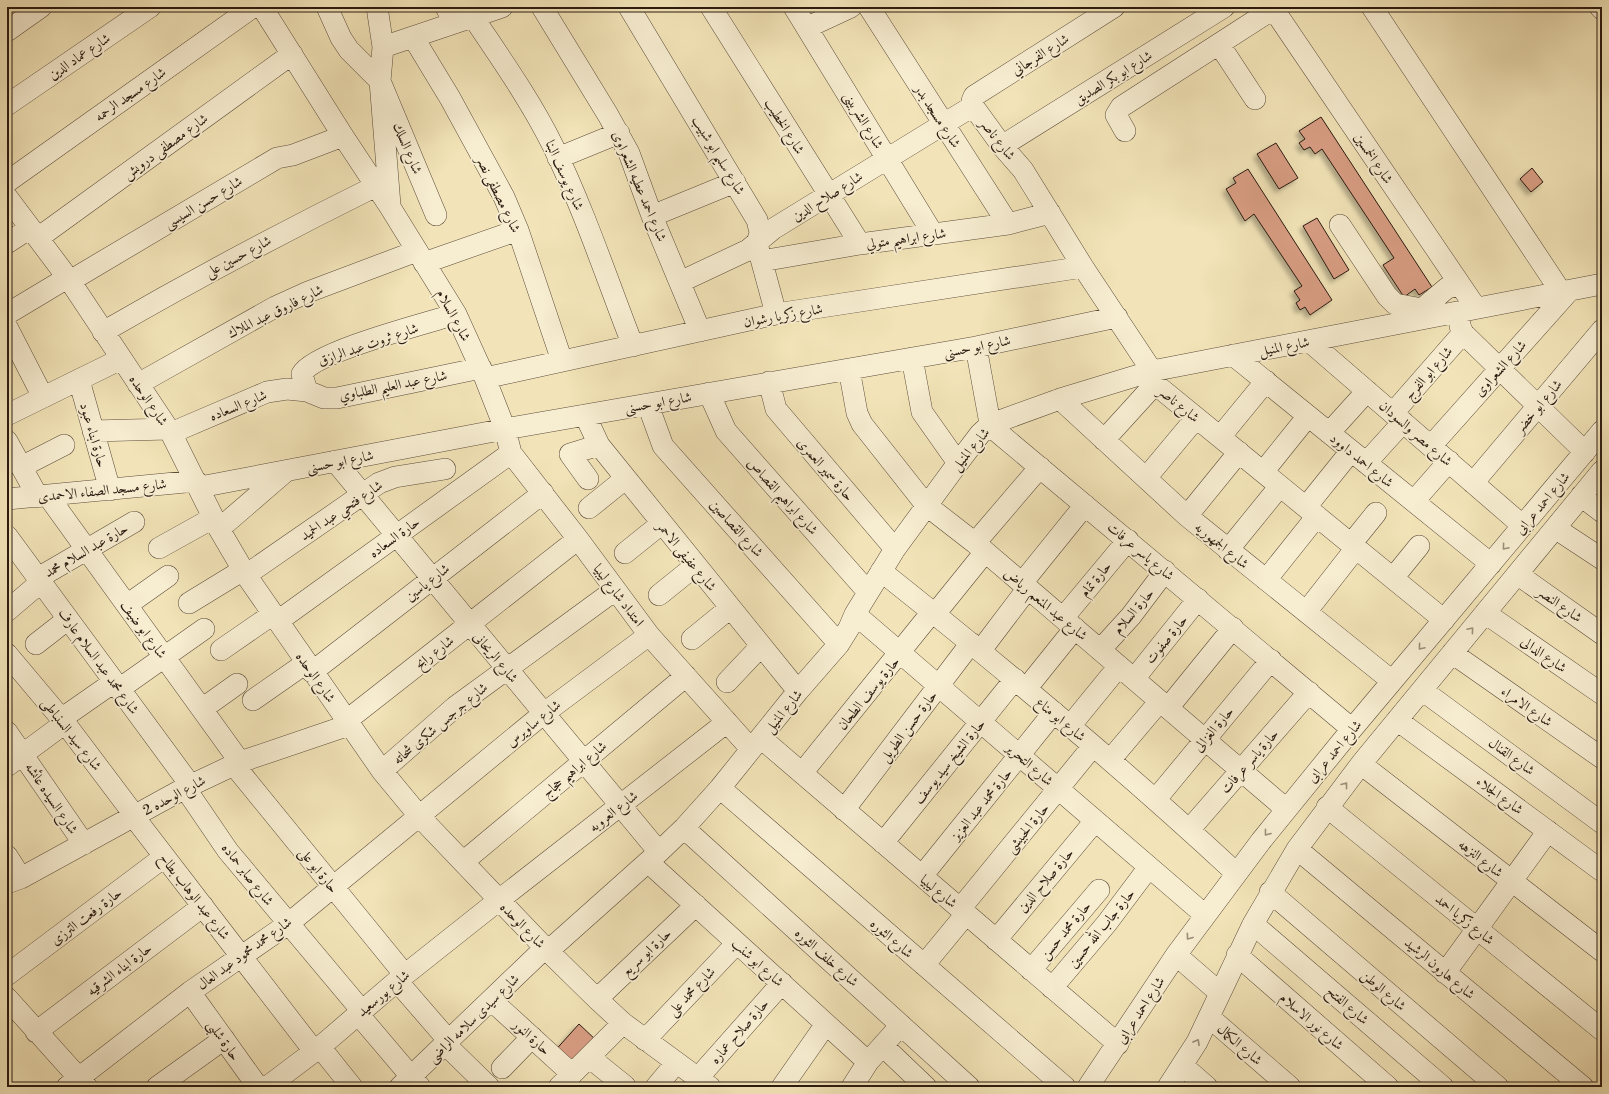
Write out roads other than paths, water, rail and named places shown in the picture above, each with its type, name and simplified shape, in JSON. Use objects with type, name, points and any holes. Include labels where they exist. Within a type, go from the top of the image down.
[{"type":"street","points":[[7,31],[41,7]]},
{"type":"street","name":"شارع عماد الدين","points":[[7,105],[150,7]]},
{"type":"street","name":"شارع مسجد الرحمه","points":[[7,182],[253,7]]},
{"type":"street","name":"شارع السلام","points":[[262,7],[342,136],[390,207],[456,314],[483,373],[505,429]]},
{"type":"street","points":[[327,7],[341,38],[349,50],[380,81]]},
{"type":"street","name":"شارع السلام","points":[[377,7],[383,47],[380,81],[390,207]]},
{"type":"street","points":[[383,47],[413,37],[450,15],[473,17],[502,7]]},
{"type":"street","name":"شارع احمد عطيه الشعراوى","points":[[542,7],[619,133],[700,331]]},
{"type":"street","name":"شارع سليم ابو شبيب","points":[[629,7],[758,220],[760,232],[759,252],[776,314]]},
{"type":"street","name":"شارع الخطيب","points":[[711,7],[860,244]]},
{"type":"street","name":"شارع الشربينى","points":[[794,7],[808,27],[933,234]]},
{"type":"street","points":[[808,27],[851,7]]},
{"type":"street","name":"شارع مسجد بدر","points":[[868,7],[1008,224]]},
{"type":"street","name":"شارع الفرجاني","points":[[973,106],[972,101],[974,96],[1114,7]]},
{"type":"street","name":"شارع ابو بكر الصديق","points":[[1002,146],[1224,7]]},
{"type":"street","points":[[1372,7],[1565,291]]},
{"type":"street","points":[[1124,131],[1116,115],[1121,106],[1273,8]]},
{"type":"street","name":"شارع الخمسين","points":[[1273,8],[1460,285],[1468,310]]},
{"type":"street","name":"شارع يوسف البنا","points":[[473,17],[529,102],[558,158],[573,191],[633,346]]},
{"type":"street","name":"شارع مصطفى نصر","points":[[413,37],[450,98],[504,197],[518,230],[562,362]]},
{"type":"street","points":[[1219,44],[1254,99]]},
{"type":"street","name":"شارع مصطفى درويش","points":[[7,243],[34,233],[292,54]]},
{"type":"street","name":"شارع السلك","points":[[380,81],[436,215]]},
{"type":"street","name":"شارع صلاح الدين","points":[[680,282],[737,256],[759,252],[773,229],[973,106]]},
{"type":"street","name":"شارع ناصر","points":[[973,106],[1002,146],[1023,170],[1083,267],[1117,317],[1153,377],[1196,418],[1444,620]]},
{"type":"street","points":[[558,158],[619,133]]},
{"type":"street","name":"شارع حسن السيسى","points":[[7,314],[277,158],[293,155],[342,136]]},
{"type":"street","points":[[652,216],[736,182]]},
{"type":"street","name":"شارع حسين على","points":[[103,332],[277,236],[376,186]]},
{"type":"street","name":"شارع الوحده","points":[[7,197],[68,280],[170,431],[198,484],[216,524],[245,572],[347,723],[382,771],[420,817],[547,950],[597,999],[623,1023],[704,1083]]},
{"type":"street","name":"شارع ابراهيم متولي","points":[[759,252],[860,244],[1008,224],[1050,213]]},
{"type":"street","points":[[1340,225],[1387,296],[1395,304],[1422,309],[1447,288],[1460,285]]},
{"type":"street","name":"شارع فاروق عبد الملاك","points":[[138,384],[275,307],[308,292],[421,257],[518,230]]},
{"type":"street","name":"شارع زكريا رشوان","points":[[483,373],[562,362],[776,314],[1083,267]]},
{"type":"street","name":"شارع المنيل","points":[[547,950],[684,828],[720,788],[798,691],[839,644],[855,614],[895,549],[926,505],[980,434],[991,424],[1060,399],[1153,377],[1233,355],[1602,284]]},
{"type":"street","name":"شارع الشعراوى","points":[[1431,446],[1565,291]]},
{"type":"street","points":[[1468,310],[1459,319],[1463,333],[1585,452]]},
{"type":"street","name":"شارع ثروت عبد الرازق","points":[[307,391],[302,374],[305,368],[311,364],[347,348],[456,314]]},
{"type":"street","name":"شارع ابو حسنى","points":[[198,484],[223,483],[505,429],[976,347],[1117,317]]},
{"type":"street","points":[[7,327],[43,397]]},
{"type":"street","name":"شارع ابو خضر","points":[[1473,483],[1602,330]]},
{"type":"street","name":"شارع ابو الفرج","points":[[1266,580],[1312,512],[1359,457],[1398,417],[1463,333]]},
{"type":"street","name":"شارع مصر والسودان","points":[[1309,341],[1523,526]]},
{"type":"street","points":[[976,347],[991,424]]},
{"type":"street","name":"شارع احمد داوود","points":[[1233,355],[1491,564]]},
{"type":"street","points":[[912,358],[922,412],[958,463]]},
{"type":"street","points":[[7,415],[121,359]]},
{"type":"street","name":"شارع عبد المنعم رياض","points":[[849,369],[857,412],[862,424],[926,505],[980,548],[1069,623],[1286,809]]},
{"type":"street","name":"شارع عبد العليم الطلباوي","points":[[307,391],[324,398],[337,398],[483,373]]},
{"type":"street","points":[[1104,440],[1153,377]]},
{"type":"street","name":"حارة ابناء عبود","points":[[79,380],[110,490]]},
{"type":"street","points":[[1220,437],[1266,381]]},
{"type":"street","name":"حارة سمير العمرى","points":[[769,382],[776,410],[895,549]]},
{"type":"street","name":"شارع السعاده","points":[[170,431],[267,392],[287,389],[307,391]]},
{"type":"street","points":[[1329,433],[1367,391]]},
{"type":"street","name":"شارع ابراهيم القصاص","points":[[708,393],[722,425],[731,437],[868,592]]},
{"type":"street","name":"شارع الجمهوريه","points":[[1060,399],[1187,516],[1392,681]]},
{"type":"street","name":"شارع القصاصين","points":[[648,405],[663,446],[839,644]]},
{"type":"street","name":"شارع عفيفى الاحمر","points":[[585,415],[599,445],[625,479],[798,691]]},
{"type":"street","points":[[1263,472],[1308,416]]},
{"type":"street","points":[[1146,478],[1196,418]]},
{"type":"street","name":"شارع ياسر عرفات","points":[[991,424],[995,430],[1352,728]]},
{"type":"street","name":"امتداد شارع ليبيا","points":[[505,429],[511,453],[650,635],[727,722],[756,744]]},
{"type":"street","points":[[93,431],[170,431]]},
{"type":"street","name":"شارع احمد عرابى","points":[[1088,1087],[1176,955],[1236,873],[1286,809],[1352,728],[1602,431]]},
{"type":"street","name":"شارع ابو ضيف","points":[[7,441],[21,467],[87,550],[202,709],[237,764]]},
{"type":"street","points":[[21,467],[64,445]]},
{"type":"street","points":[[588,479],[570,454],[599,445]]},
{"type":"street","points":[[1187,516],[1239,452]]},
{"type":"street","name":"حارة السعاده","points":[[221,650],[275,618],[395,536],[511,453]]},
{"type":"street","name":"شارع الريحانى","points":[[335,462],[431,580],[620,805],[653,857]]},
{"type":"street","points":[[1414,502],[1449,462]]},
{"type":"street","name":"حارة يوسف الطحان","points":[[802,773],[934,613],[1040,467]]},
{"type":"street","name":"شارع فتحي عبد الحميد","points":[[189,603],[245,572],[379,483],[395,477],[445,469]]},
{"type":"street","points":[[159,548],[216,524],[242,509],[286,471]]},
{"type":"street","name":"شارع احمد عرابى","points":[[1168,1087],[1183,1066],[1209,1017],[1237,955],[1270,892],[1297,849],[1327,807],[1361,764],[1602,471]]},
{"type":"street","points":[[589,508],[625,479]]},
{"type":"street","points":[[223,483],[242,509]]},
{"type":"street","name":"شارع مسجد الصفاء الاحمدى","points":[[7,499],[198,484]]},
{"type":"street","points":[[1228,550],[1280,486]]},
{"type":"street","name":"شارع ياسين","points":[[253,700],[309,667],[431,580],[542,493]]},
{"type":"street","points":[[1581,496],[1602,512]]},
{"type":"street","name":"حارة حسن الطويل","points":[[844,810],[939,686],[976,646],[1025,586],[1085,505]]},
{"type":"street","points":[[1306,612],[1376,513]]},
{"type":"street","name":"حارة عبد السلام محمد","points":[[7,611],[39,580],[134,522]]},
{"type":"street","points":[[625,553],[661,524]]},
{"type":"street","points":[[1555,528],[1602,559]]},
{"type":"street","name":"شارع رابح","points":[[347,723],[469,624],[578,539]]},
{"type":"street","name":"حارة تمام","points":[[1020,684],[1069,623],[1128,540]]},
{"type":"street","name":"شارع محمد عبد السلام عارف","points":[[9,544],[39,580],[68,619],[188,787]]},
{"type":"street","points":[[1393,578],[1420,546]]},
{"type":"street","points":[[659,595],[695,566]]},
{"type":"street","name":"شارع ابو مناع","points":[[881,571],[976,646],[1062,719],[1156,799],[1236,873]]},
{"type":"street","name":"حارة السلام","points":[[1100,650],[1139,606],[1164,571]]},
{"type":"street","name":"شارع النصر","points":[[1517,574],[1602,634]]},
{"type":"street","points":[[127,605],[168,576]]},
{"type":"street","name":"شارع جرجس شكرى شحاته","points":[[382,771],[450,711],[615,590]]},
{"type":"street","name":"حارة صفوت","points":[[1062,719],[1127,673],[1198,599]]},
{"type":"street","points":[[692,639],[730,608]]},
{"type":"street","name":"شارع الدالى","points":[[1485,613],[1602,694]]},
{"type":"street","name":"شارع التحرير","points":[[855,614],[1205,915]]},
{"type":"street","points":[[36,644],[68,619]]},
{"type":"street","points":[[1110,760],[1164,704],[1233,628]]},
{"type":"street","points":[[15,760],[63,721],[164,657],[204,629]]},
{"type":"street","name":"شارع ساويرس","points":[[420,817],[543,714],[650,635]]},
{"type":"street","points":[[728,682],[761,646]]},
{"type":"street","name":"شارع الامراء","points":[[1452,653],[1602,758]]},
{"type":"street","name":"شارع سيد السنباطى","points":[[7,654],[63,721],[135,816]]},
{"type":"street","name":"حارة الغزالى","points":[[1156,799],[1271,660]]},
{"type":"street","name":"شارع ابراهيم حجاج","points":[[463,862],[686,676]]},
{"type":"street","points":[[202,709],[237,684]]},
{"type":"street","name":"حارة الشيخ سيد يوسف","points":[[883,843],[981,722],[1020,684]]},
{"type":"street","name":"شارع القنال","points":[[1422,690],[1602,823]]},
{"type":"street","name":"حارة ياسر عرفات","points":[[1189,830],[1309,692]]},
{"type":"street","name":"حارة محمد عبد العزيز","points":[[922,876],[1020,756],[1062,719]]},
{"type":"street","name":"شارع الجلاء","points":[[1397,720],[1602,871]]},
{"type":"street","name":"شارع العروبه","points":[[499,900],[727,722]]},
{"type":"street","name":"شارع الوحده 2","points":[[14,881],[188,787],[237,764],[347,723]]},
{"type":"street","name":"شارع السيده عائشه","points":[[7,732],[15,760],[84,844]]},
{"type":"street","name":"شارع ليبيا","points":[[756,744],[802,773],[1118,1044]]},
{"type":"street","name":"حارة الحبيشى","points":[[924,965],[963,912],[1093,746]]},
{"type":"street","name":"حارة ابو على","points":[[237,764],[332,886],[447,1042],[489,1087]]},
{"type":"street","name":"شارع النزهه","points":[[1361,764],[1602,951]]},
{"type":"street","name":"شارع صابر حماده","points":[[188,787],[228,851],[360,1013],[411,1083]]},
{"type":"street","name":"شارع الثوره","points":[[720,788],[1065,1087]]},
{"type":"street","name":"شارع زكريا احمد","points":[[1327,807],[1602,1030]]},
{"type":"street","name":"شارع عبد الوهاب بطاح","points":[[135,816],[164,857],[241,956],[317,1049],[352,1087]]},
{"type":"street","name":"شارع محمد محمود عبد العال","points":[[78,1084],[190,992],[288,924],[332,886],[420,817]]},
{"type":"street","name":"حارة صلاح الدين","points":[[996,940],[1095,821]]},
{"type":"street","name":"شارع خلف الثوره","points":[[684,828],[969,1087]]},
{"type":"street","points":[[1446,973],[1548,831]]},
{"type":"street","name":"شارع هارون الرشيد","points":[[1297,849],[1583,1087]]},
{"type":"street","points":[[7,856],[14,881]]},
{"type":"street","name":"حارة رفعت الترزى","points":[[7,975],[164,857]]},
{"type":"street","name":"شارع ابو شنب","points":[[653,857],[696,905],[868,1062]]},
{"type":"street","name":"حارة جاب الله حسين","points":[[1052,988],[1107,923],[1149,867]]},
{"type":"street","name":"حارة محمد حسن","points":[[1031,970],[1099,890]]},
{"type":"street","name":"شارع الوطن","points":[[1270,892],[1498,1087]]},
{"type":"street","name":"شارع بورسعيد","points":[[277,1084],[401,978],[499,900]]},
{"type":"street","name":"حارة ابو سريع","points":[[597,999],[696,905]]},
{"type":"street","name":"حارة ابناء الشرقيه","points":[[36,1032],[203,906]]},
{"type":"street","name":"شارع الفتح","points":[[1253,924],[1444,1087]]},
{"type":"street","name":"شارع محمد على","points":[[645,1040],[737,943]]},
{"type":"street","name":"شارع سيدى سلامه الراضى","points":[[411,1083],[447,1042],[547,950]]},
{"type":"street","points":[[1176,955],[1220,993]]},
{"type":"street","name":"شارع نور الاسلام","points":[[1237,955],[1388,1087]]},
{"type":"street","name":"حارة صلاح عماره","points":[[704,1083],[782,983]]},
{"type":"street","name":"حارة شلبى","points":[[190,992],[258,1087]]},
{"type":"street","points":[[7,998],[78,1084]]},
{"type":"street","name":"حارة النور","points":[[491,1000],[532,1037],[566,1082]]},
{"type":"street","name":"شارع الكمال","points":[[1209,1017],[1290,1087]]},
{"type":"street","points":[[566,1082],[588,1057],[623,1023]]},
{"type":"street","points":[[782,1087],[826,1024]]},
{"type":"street","points":[[852,1087],[868,1062],[901,1025]]},
{"type":"street","points":[[502,1068],[532,1037]]},
{"type":"street","points":[[157,1087],[224,1039]]},
{"type":"street","points":[[883,1046],[926,1087]]},
{"type":"street","points":[[588,1057],[625,1086]]},
{"type":"street","points":[[656,1087],[676,1063]]},
{"type":"street","points":[[1183,1066],[1207,1087]]}]
